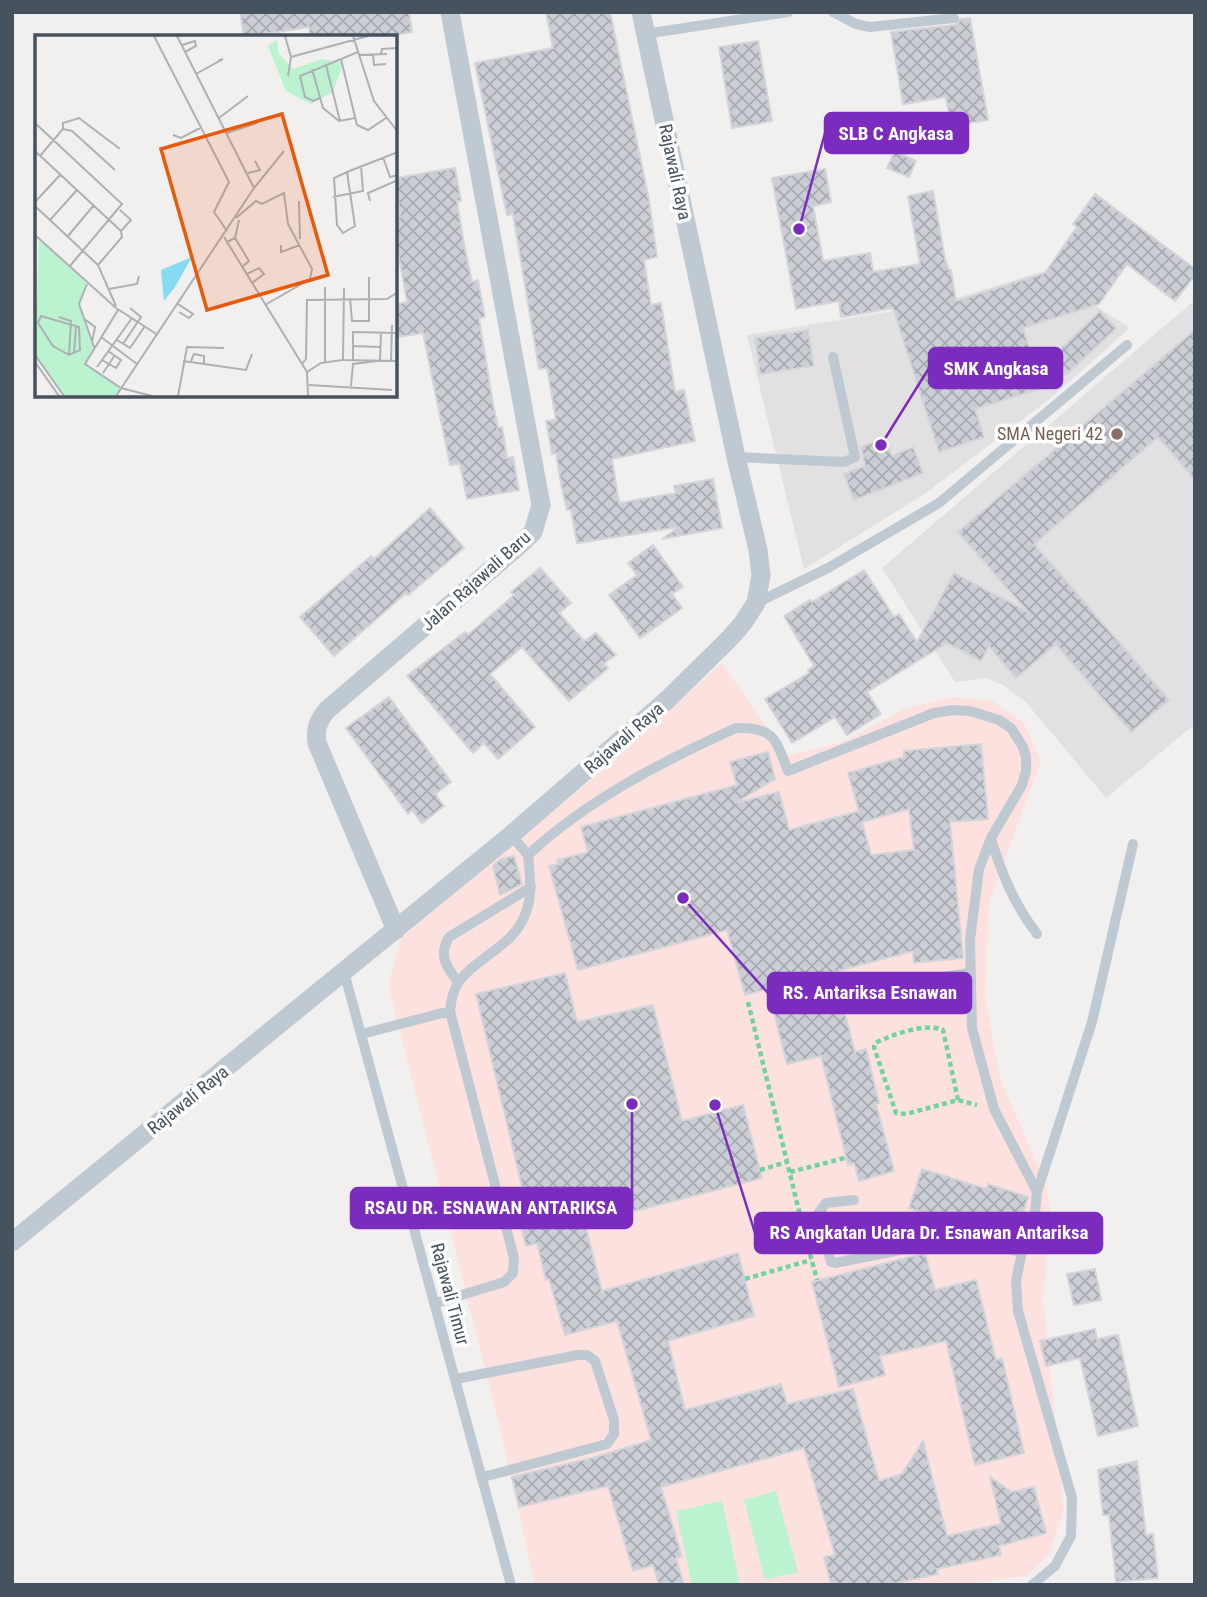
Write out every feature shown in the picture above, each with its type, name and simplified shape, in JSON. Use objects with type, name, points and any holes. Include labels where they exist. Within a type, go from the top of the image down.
[{"type":"street","name":"Jalan Rajawali Baru","points":[[396,930],[317,743],[318,722],[327,710],[523,542],[533,532],[541,505],[450,12]]},
{"type":"street","name":"Rajawali Raya","points":[[12,1242],[512,835],[667,701],[730,638],[756,603],[761,575],[760,562],[641,12]]},
{"type":"lane","points":[[645,34],[734,17],[788,12]]},
{"type":"lane","points":[[833,12],[856,24],[870,27],[954,18]]},
{"type":"lane","points":[[756,603],[828,568],[939,503],[1127,345]]},
{"type":"lane","points":[[736,457],[844,462],[855,457],[833,357]]},
{"type":"lane","points":[[528,855],[566,822],[625,784],[736,728],[754,728],[768,732],[777,743],[788,771],[934,713],[970,711],[999,720],[1011,727],[1026,757],[1026,771],[1022,785],[991,838],[979,869],[970,940],[972,1028],[994,1109],[1037,1192]]},
{"type":"lane","points":[[436,1303],[504,1282],[513,1273],[514,1265],[450,1011],[458,982],[509,940],[525,915],[531,887],[528,855],[512,835]]},
{"type":"lane","points":[[991,838],[1003,878],[1021,913],[1037,934]]},
{"type":"lane","points":[[1032,1585],[1055,1566],[1071,1536],[1072,1498],[1018,1311],[1016,1281],[1035,1213],[1037,1192],[1092,1022],[1133,844]]},
{"type":"lane","points":[[458,982],[443,958],[443,947],[449,937],[531,887]]},
{"type":"lane","name":"Rajawali Timur","points":[[344,972],[512,1585]]},
{"type":"lane","points":[[858,990],[969,972]]},
{"type":"lane","points":[[362,1034],[450,1011]]},
{"type":"lane","points":[[854,1200],[826,1203],[817,1215],[828,1258],[835,1263],[930,1244],[977,1243],[1022,1252]]},
{"type":"lane","points":[[456,1379],[587,1355],[595,1361],[614,1420],[614,1434],[607,1444],[483,1477]]},
{"type":"path","points":[[748,1002],[802,1222]]},
{"type":"path","points":[[958,1100],[943,1030],[934,1027],[919,1029],[875,1043],[874,1047],[896,1113],[906,1114],[958,1100],[994,1109]]},
{"type":"path","points":[[790,1172],[845,1158]]},
{"type":"path","points":[[760,1170],[788,1162]]},
{"type":"path","points":[[808,1248],[817,1280]]},
{"type":"path","points":[[744,1279],[828,1258]]},
{"type":"shaded area","points":[[1048,270],[1079,295],[1130,328],[1052,397],[926,493],[804,569],[747,335],[894,311],[895,317]]},
{"type":"shaded area","name":"SMA Negeri 42","points":[[1195,300],[1195,724],[1106,798],[1025,701],[1003,685],[986,678],[955,682],[882,568]]},
{"type":"shaded area","points":[[722,663],[787,756],[845,741],[906,708],[954,697],[992,701],[1024,723],[1041,761],[989,903],[985,997],[1000,1078],[1046,1185],[1051,1216],[1043,1298],[1064,1509],[1050,1553],[1028,1575],[961,1585],[535,1585],[500,1429],[388,984],[401,938],[610,764]]},
{"type":"green space","points":[[776,1491],[798,1572],[765,1580],[744,1500]]},
{"type":"green space","points":[[722,1501],[740,1585],[692,1585],[676,1511]]},
{"type":"building","points":[[240,12],[409,12],[412,32],[395,35],[310,35],[309,27],[244,35]]},
{"type":"building","points":[[546,12],[610,12],[649,200],[657,257],[644,260],[651,305],[661,303],[675,392],[684,390],[695,441],[612,459],[619,503],[676,493],[674,486],[713,479],[722,528],[662,539],[679,527],[577,543],[571,510],[567,510],[556,453],[552,454],[546,421],[556,420],[547,368],[539,369],[513,214],[507,215],[475,63],[553,48]]},
{"type":"building","points":[[970,18],[988,120],[951,126],[946,97],[903,104],[891,32],[955,25],[961,19]]},
{"type":"building","points":[[758,41],[772,121],[732,128],[719,47]]},
{"type":"building","points":[[895,151],[916,161],[909,177],[887,168]]},
{"type":"building","points":[[455,168],[464,244],[472,282],[478,280],[485,317],[479,318],[492,398],[498,428],[502,427],[507,458],[513,457],[519,490],[467,499],[460,464],[450,465],[423,333],[398,337],[397,304],[407,302],[397,251],[397,217],[400,217],[397,178]]},
{"type":"building","points":[[825,169],[831,202],[813,206],[823,261],[870,253],[873,272],[920,264],[908,196],[933,191],[945,259],[951,270],[956,301],[1045,273],[1077,227],[1073,224],[1095,194],[1195,269],[1195,275],[1175,301],[1127,264],[1099,304],[1023,328],[1042,388],[975,409],[984,437],[939,452],[893,308],[841,317],[839,301],[796,309],[772,178]]},
{"type":"building","points":[[1100,311],[1116,328],[1066,375],[1050,359]]},
{"type":"building","points":[[808,330],[814,366],[760,374],[755,338]]},
{"type":"building","points":[[1195,330],[1195,480],[1158,437],[1034,544],[1169,700],[1131,732],[1056,644],[1016,678],[989,646],[981,661],[947,643],[867,692],[881,714],[847,735],[835,717],[792,743],[765,699],[809,673],[808,670],[814,666],[784,616],[864,570],[894,617],[899,614],[917,642],[954,573],[1028,612],[958,532]]},
{"type":"building","points":[[885,438],[892,456],[913,447],[923,473],[854,500],[844,474],[865,466],[861,447]]},
{"type":"building","points":[[430,508],[464,548],[408,595],[406,593],[334,656],[300,617],[371,556],[374,559]]},
{"type":"building","points":[[653,545],[683,587],[672,594],[682,608],[640,638],[609,595],[637,575],[628,563]]},
{"type":"building","points":[[540,568],[571,603],[559,613],[584,641],[596,633],[616,655],[603,664],[608,668],[569,701],[522,647],[490,674],[535,727],[498,759],[484,743],[473,753],[407,676],[465,632],[468,635],[514,595],[511,592]]},
{"type":"building","points":[[389,697],[451,782],[435,794],[444,806],[422,823],[412,810],[408,814],[346,728]]},
{"type":"building","points":[[981,744],[988,819],[950,822],[963,958],[914,963],[913,951],[834,972],[855,1052],[866,1049],[879,1103],[876,1104],[894,1171],[859,1181],[854,1163],[848,1165],[821,1056],[787,1064],[768,989],[745,995],[727,930],[578,970],[549,866],[559,864],[557,860],[588,852],[581,827],[737,785],[730,762],[768,752],[775,779],[735,803],[779,792],[789,830],[859,811],[848,773],[904,757],[904,751]],"holes":[[[909,809],[914,850],[871,855],[862,822]]]},
{"type":"building","points":[[514,856],[522,884],[500,895],[493,866],[501,859]]},
{"type":"building","points":[[565,973],[577,1022],[653,1005],[682,1121],[743,1105],[762,1178],[585,1224],[602,1291],[738,1253],[754,1316],[668,1341],[685,1410],[781,1384],[787,1404],[853,1389],[879,1481],[902,1474],[923,1441],[947,1536],[1001,1524],[990,1477],[1012,1492],[1034,1487],[1046,1533],[999,1546],[1001,1555],[937,1569],[938,1574],[887,1585],[831,1585],[824,1557],[835,1555],[804,1448],[661,1487],[682,1557],[676,1558],[684,1585],[659,1585],[653,1565],[633,1571],[608,1486],[519,1507],[512,1477],[596,1457],[651,1440],[617,1321],[565,1335],[549,1279],[546,1280],[537,1243],[526,1246],[518,1215],[528,1212],[476,994]]},
{"type":"building","points":[[922,1169],[986,1189],[988,1184],[1028,1197],[1014,1241],[909,1208]]},
{"type":"building","points":[[925,1253],[935,1290],[976,1280],[996,1360],[1002,1358],[1024,1453],[975,1465],[946,1341],[880,1356],[885,1375],[839,1387],[812,1282]]},
{"type":"building","points":[[1095,1269],[1101,1300],[1074,1305],[1067,1274]]},
{"type":"building","points":[[1095,1329],[1097,1339],[1118,1335],[1138,1426],[1098,1436],[1080,1358],[1046,1366],[1040,1341]]},
{"type":"building","points":[[1137,1461],[1146,1535],[1153,1534],[1158,1578],[1116,1582],[1109,1515],[1103,1515],[1098,1470]]},
{"type":"place","name":"SLB C Angkasa","points":[[799,229]]},
{"type":"place","name":"SMA Negeri 42","points":[[1117,434]]},
{"type":"place","name":"SMK Angkasa","points":[[881,445]]},
{"type":"place","name":"RS. Antariksa Esnawan","points":[[683,898]]},
{"type":"place","name":"RSAU DR. ESNAWAN ANTARIKSA","points":[[632,1104]]},
{"type":"place","name":"RS Angkatan Udara Dr. Esnawan Antariksa","points":[[715,1105]]}]
